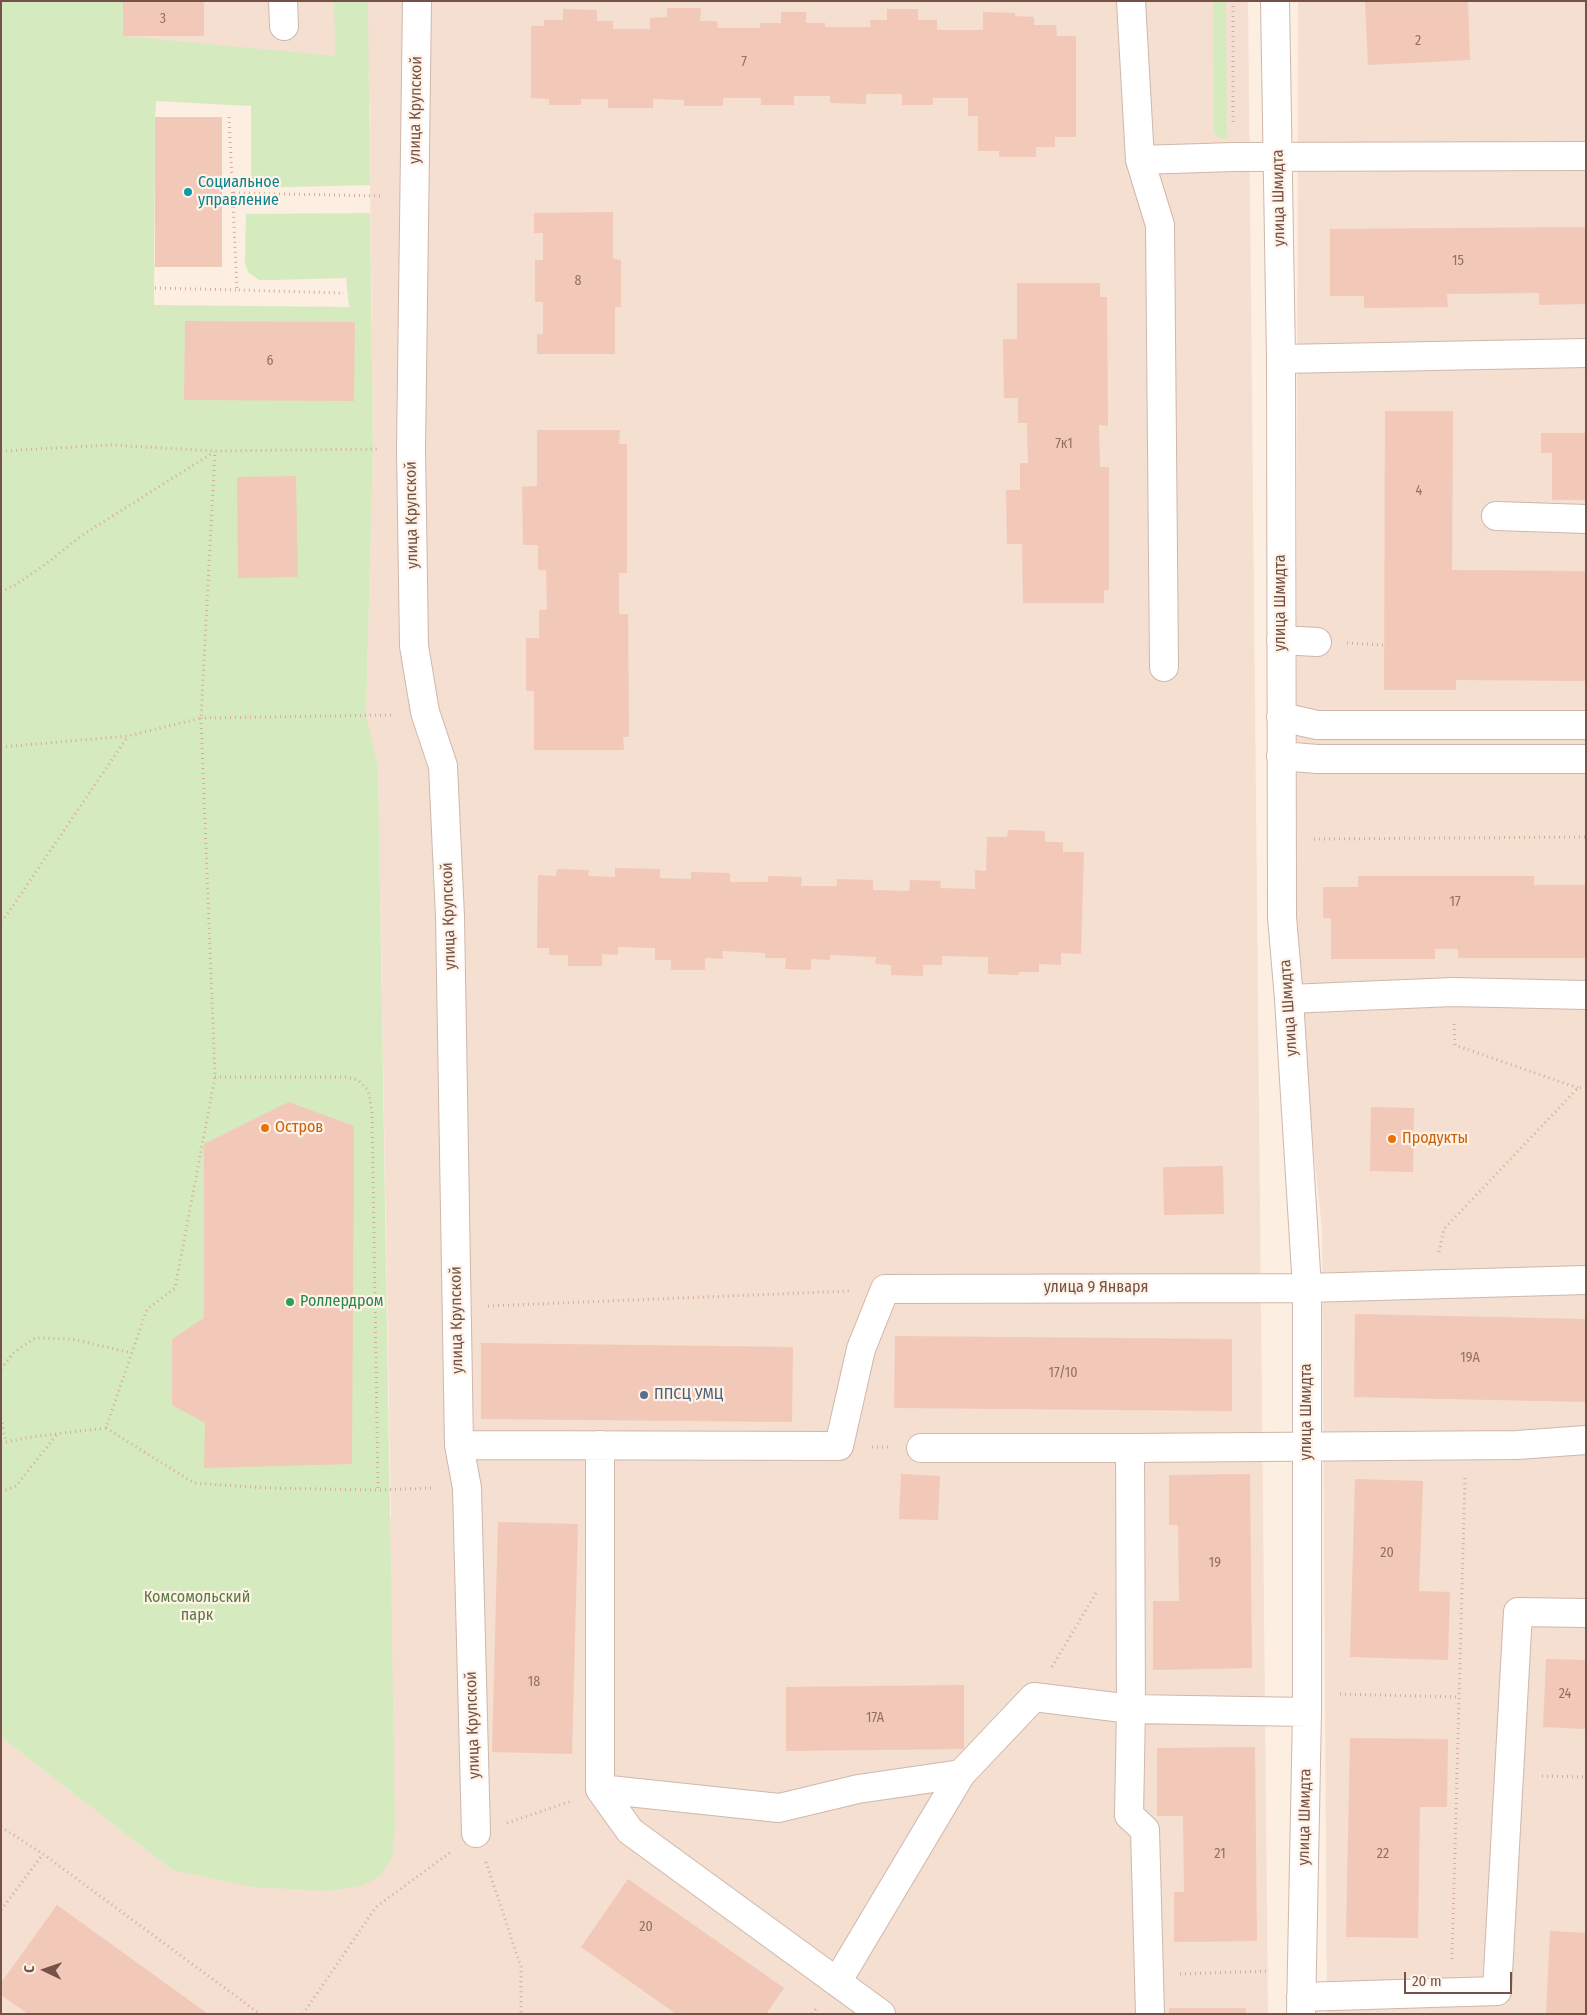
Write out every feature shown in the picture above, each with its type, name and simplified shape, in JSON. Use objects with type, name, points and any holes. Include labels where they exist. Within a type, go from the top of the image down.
[{"type":"street","name":"улица Крупской","points":[[417,1],[411,449],[414,646],[425,712],[443,766],[450,917],[460,1445],[467,1488],[476,1833]]},
{"type":"street","points":[[1131,1],[1140,160],[1160,225],[1164,667]]},
{"type":"street","name":"улица Шмидта","points":[[1275,1],[1281,359],[1282,917],[1307,1288],[1307,1702],[1301,2005]]},
{"type":"street","points":[[1140,160],[1234,157],[1586,156]]},
{"type":"street","points":[[1281,359],[1586,353]]},
{"type":"street","points":[[1496,516],[1586,519]]},
{"type":"street","points":[[1281,640],[1317,642]]},
{"type":"street","points":[[1281,717],[1317,725],[1586,725]]},
{"type":"street","points":[[1281,756],[1317,759],[1586,759]]},
{"type":"street","points":[[1289,999],[1453,992],[1586,994]]},
{"type":"street","name":"улица 9 Января","points":[[884,1289],[1307,1288],[1586,1280]]},
{"type":"street","points":[[460,1445],[839,1446],[860,1349],[884,1289]]},
{"type":"street","points":[[921,1448],[1517,1445],[1586,1440]]},
{"type":"street","points":[[600,1445],[600,1789],[630,1832],[881,2014]]},
{"type":"street","points":[[1130,1448],[1131,1709],[1129,1815],[1145,1830],[1150,2014]]},
{"type":"street","points":[[1301,2005],[1452,1992],[1497,1991],[1518,1612],[1586,1613]]},
{"type":"street","points":[[837,1982],[961,1774],[1034,1697],[1131,1709],[1307,1702]]},
{"type":"street","points":[[600,1789],[779,1808],[858,1788],[961,1774]]},
{"type":"path","points":[[1233,1],[1234,157]]},
{"type":"path","points":[[229,117],[238,290]]},
{"type":"path","points":[[234,193],[371,197],[415,196]]},
{"type":"path","points":[[154,288],[344,293]]},
{"type":"path","points":[[1,451],[111,445],[215,451],[411,449]]},
{"type":"path","points":[[1,592],[15,585],[84,534],[215,451]]},
{"type":"path","points":[[106,1428],[147,1309],[175,1288],[215,1077],[201,718],[215,451]]},
{"type":"path","points":[[1,747],[128,736],[201,718],[366,716],[425,712]]},
{"type":"path","points":[[1,921],[12,908],[128,736]]},
{"type":"path","points":[[1281,840],[1586,837]]},
{"type":"path","points":[[1453,992],[1455,1045],[1578,1088]]},
{"type":"path","points":[[215,1077],[346,1077],[358,1080],[368,1090],[372,1110],[378,1490]]},
{"type":"path","points":[[1431,1284],[1444,1229],[1578,1088],[1586,1086]]},
{"type":"path","points":[[457,1307],[884,1289]]},
{"type":"path","points":[[1,1369],[13,1353],[35,1338],[72,1339],[132,1353]]},
{"type":"path","points":[[1,1418],[6,1442]]},
{"type":"path","points":[[1,1443],[58,1433],[106,1428],[194,1483],[269,1488],[378,1490],[467,1488]]},
{"type":"path","points":[[1,1492],[16,1486],[58,1433]]},
{"type":"path","points":[[1452,1992],[1465,1445]]},
{"type":"path","points":[[839,1446],[921,1448]]},
{"type":"path","points":[[1034,1697],[1099,1588]]},
{"type":"path","points":[[1307,1702],[1459,1697]]},
{"type":"path","points":[[1509,1775],[1586,1776]]},
{"type":"path","points":[[303,2014],[376,1907],[476,1833],[548,1810],[600,1789]]},
{"type":"path","points":[[1,1827],[42,1854],[260,2014]]},
{"type":"path","points":[[476,1833],[521,1967],[521,2014]]},
{"type":"path","points":[[1,1910],[42,1854]]},
{"type":"path","points":[[1150,1975],[1302,1970]]},
{"type":"shaded area","points":[[75,1],[1248,1],[1268,2014],[1,2014],[1,1737],[172,1870],[391,1517],[378,765],[366,717],[373,449],[369,72],[76,63]]},
{"type":"shaded area","points":[[1298,1],[1586,1],[1586,2014],[1327,2014],[1322,1229],[1296,984]]},
{"type":"green space","name":"Комсомольский парк","points":[[1,1],[123,1],[123,36],[335,56],[334,1],[368,1],[370,185],[251,188],[251,106],[156,101],[154,305],[349,307],[346,278],[259,280],[249,273],[245,263],[246,214],[370,213],[373,449],[366,716],[378,765],[395,1828],[392,1858],[381,1875],[362,1886],[327,1891],[253,1887],[172,1870],[1,1737]]},
{"type":"green space","points":[[1213,1],[1226,1],[1227,140],[1217,137],[1214,132]]},
{"type":"building","points":[[123,1],[204,1],[204,36],[123,36]]},
{"type":"building","points":[[1365,1],[1468,1],[1470,60],[1368,65]]},
{"type":"building","points":[[667,8],[701,8],[700,21],[717,21],[718,28],[760,28],[760,23],[781,23],[781,12],[806,12],[806,23],[825,23],[825,27],[871,27],[870,20],[887,20],[887,9],[918,9],[918,20],[937,20],[937,30],[983,30],[983,12],[1015,13],[1015,16],[1034,17],[1034,25],[1056,25],[1057,36],[1076,36],[1076,137],[1055,137],[1055,147],[1036,147],[1036,157],[999,157],[999,151],[978,151],[978,116],[968,116],[968,98],[933,98],[933,105],[902,105],[902,94],[866,94],[866,104],[830,103],[830,96],[794,96],[794,105],[761,105],[761,98],[723,98],[723,106],[684,106],[684,100],[653,99],[653,108],[608,108],[608,99],[581,99],[581,105],[549,105],[549,99],[531,98],[531,26],[544,26],[544,20],[563,20],[563,9],[597,10],[597,21],[613,21],[613,29],[650,29],[650,18],[667,17]]},
{"type":"building","name":"Социальное управление","points":[[155,117],[222,117],[222,267],[155,267]]},
{"type":"building","points":[[613,212],[613,259],[621,260],[621,307],[615,307],[615,354],[537,354],[537,334],[543,334],[543,302],[535,302],[535,260],[543,260],[543,233],[534,233],[534,213]]},
{"type":"building","points":[[1586,227],[1586,304],[1539,305],[1539,293],[1447,294],[1448,307],[1364,308],[1364,296],[1330,296],[1330,229]]},
{"type":"building","points":[[1017,283],[1100,283],[1100,297],[1107,297],[1108,426],[1099,425],[1100,467],[1109,467],[1109,590],[1104,590],[1104,603],[1023,603],[1022,544],[1007,544],[1006,490],[1020,490],[1020,463],[1028,463],[1027,423],[1018,423],[1018,398],[1004,398],[1003,339],[1017,339]]},
{"type":"building","points":[[185,321],[355,322],[354,401],[184,400]]},
{"type":"building","points":[[1385,411],[1453,411],[1452,570],[1586,571],[1586,681],[1456,680],[1456,690],[1384,690]]},
{"type":"building","points":[[537,430],[620,430],[619,444],[627,444],[627,573],[619,573],[619,614],[628,614],[629,737],[623,737],[624,750],[534,750],[534,691],[526,691],[526,638],[539,638],[539,610],[547,610],[546,570],[538,570],[538,545],[523,545],[522,487],[537,486]]},
{"type":"building","points":[[1541,433],[1586,433],[1586,500],[1552,500],[1552,453],[1541,453]]},
{"type":"building","points":[[296,476],[298,577],[238,578],[237,477]]},
{"type":"building","points":[[1008,830],[1045,831],[1045,842],[1063,842],[1063,852],[1084,852],[1081,954],[1061,953],[1061,965],[1039,964],[1039,972],[1019,972],[1019,975],[988,974],[988,957],[942,956],[942,965],[923,965],[923,976],[891,975],[891,965],[875,964],[876,957],[830,955],[830,960],[811,959],[811,970],[785,969],[786,958],[765,958],[765,953],[722,951],[723,959],[705,958],[705,970],[671,970],[671,960],[655,960],[655,948],[618,947],[618,955],[602,954],[602,966],[568,966],[568,955],[549,955],[549,948],[537,948],[538,875],[556,876],[557,869],[589,870],[588,876],[615,877],[615,868],[660,869],[660,878],[691,879],[691,872],[730,873],[730,882],[768,882],[768,876],[802,877],[801,886],[837,886],[837,879],[873,880],[873,890],[909,891],[910,880],[941,881],[940,888],[975,889],[975,870],[986,871],[987,837],[1007,837]]},
{"type":"building","points":[[1358,876],[1534,876],[1534,885],[1586,885],[1586,958],[1458,958],[1458,949],[1435,949],[1435,959],[1331,959],[1331,918],[1323,918],[1323,887],[1358,887]]},
{"type":"building","points":[[289,1102],[354,1126],[352,1464],[204,1468],[205,1423],[172,1405],[172,1339],[204,1318],[204,1144]]},
{"type":"building","name":"Продукты","points":[[1371,1107],[1414,1108],[1413,1172],[1370,1171]]},
{"type":"building","points":[[1223,1166],[1224,1214],[1164,1215],[1163,1167]]},
{"type":"building","points":[[1355,1314],[1586,1319],[1586,1402],[1354,1397]]},
{"type":"building","points":[[895,1336],[1232,1339],[1232,1411],[894,1408]]},
{"type":"building","points":[[481,1343],[793,1347],[792,1422],[481,1419]]},
{"type":"building","points":[[901,1474],[940,1476],[938,1520],[899,1519]]},
{"type":"building","points":[[1250,1474],[1252,1668],[1153,1670],[1153,1601],[1179,1601],[1178,1525],[1169,1525],[1169,1475]]},
{"type":"building","points":[[1355,1479],[1423,1481],[1419,1591],[1450,1592],[1448,1660],[1350,1657]]},
{"type":"building","points":[[498,1522],[578,1524],[572,1754],[492,1752]]},
{"type":"building","points":[[1546,1659],[1586,1660],[1586,1729],[1543,1727]]},
{"type":"building","points":[[964,1685],[964,1749],[786,1751],[786,1687]]},
{"type":"building","points":[[1350,1738],[1448,1739],[1447,1807],[1420,1807],[1418,1938],[1346,1937]]},
{"type":"building","points":[[1255,1747],[1257,1941],[1174,1942],[1174,1892],[1184,1892],[1183,1816],[1157,1816],[1157,1748]]},
{"type":"building","points":[[628,1879],[784,1988],[766,2014],[676,2014],[581,1947]]},
{"type":"building","points":[[57,1905],[208,2014],[28,2014],[1,1995],[1,1983]]},
{"type":"building","points":[[1550,1931],[1586,1933],[1586,2014],[1546,2014]]},
{"type":"building","points":[[1169,2008],[1246,2008],[1246,2014],[1169,2014]]},
{"type":"place","name":"Социальное управление","points":[[188,192]]},
{"type":"place","name":"Остров","points":[[265,1128]]},
{"type":"place","name":"Продукты","points":[[1392,1139]]},
{"type":"place","name":"Роллердром","points":[[290,1302]]},
{"type":"place","name":"ППСЦ УМЦ","points":[[644,1395]]}]
